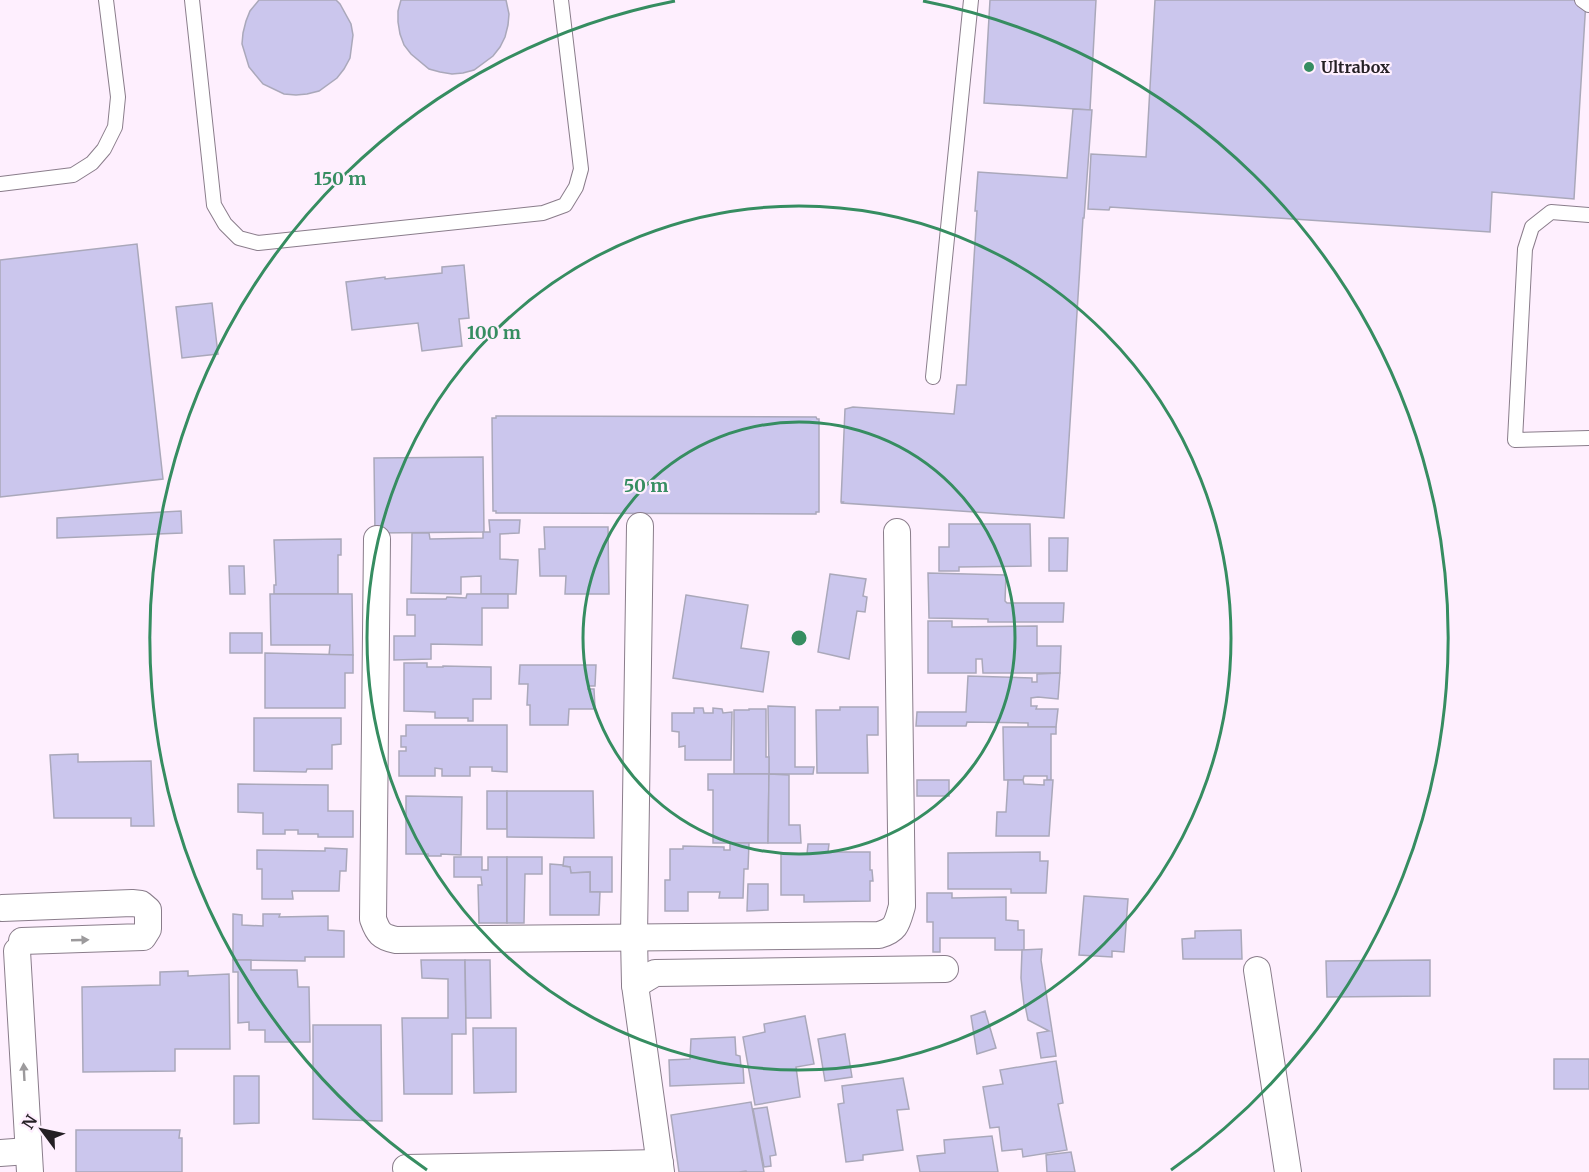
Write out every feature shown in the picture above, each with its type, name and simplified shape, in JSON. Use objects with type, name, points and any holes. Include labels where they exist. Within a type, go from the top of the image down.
[{"type":"street","points":[[406,1168],[661,1168],[635,985],[640,526]]},
{"type":"street","points":[[377,539],[373,919],[377,930],[385,938],[396,940],[879,935],[890,932],[897,925],[902,906],[897,532]]},
{"type":"street","points":[[1,908],[132,903],[141,904],[148,910],[148,929],[143,937],[13,951]]},
{"type":"street","points":[[0,1154],[29,1161],[13,951],[22,931],[19,920],[12,912],[1,908]]},
{"type":"street","points":[[635,985],[655,973],[945,969]]},
{"type":"street","points":[[1257,970],[1288,1172]]},
{"type":"lane","points":[[0,184],[73,175],[92,163],[104,149],[115,127],[118,97],[106,0]]},
{"type":"lane","points":[[192,0],[214,204],[225,224],[239,238],[258,243],[543,213],[565,205],[576,187],[581,169],[561,0]]},
{"type":"lane","points":[[933,377],[971,0]]},
{"type":"lane","points":[[1582,0],[1589,5]]},
{"type":"lane","points":[[1589,215],[1551,212],[1532,227],[1525,249],[1515,440],[1589,438]]},
{"type":"building","points":[[259,0],[336,0],[340,4],[351,24],[353,35],[350,58],[337,78],[319,91],[296,95],[284,94],[263,84],[249,67],[242,44],[246,21],[250,11]]},
{"type":"building","points":[[401,0],[506,0],[509,14],[505,37],[493,56],[474,70],[452,74],[429,69],[404,45],[398,22]]},
{"type":"building","points":[[990,0],[1096,0],[1090,110],[984,103]]},
{"type":"building","points":[[1155,0],[1586,0],[1574,199],[1492,192],[1490,232],[1110,207],[1109,210],[1088,209],[1091,154],[1146,157]]},
{"type":"building","points":[[1073,109],[1092,110],[1064,518],[842,503],[845,409],[853,407],[954,414],[957,385],[966,385],[978,172],[1067,178]]},
{"type":"building","points":[[137,244],[163,479],[0,497],[0,260]]},
{"type":"building","points":[[464,265],[469,318],[459,319],[462,346],[422,351],[418,323],[352,330],[346,282],[442,273],[442,267]]},
{"type":"building","points":[[212,303],[218,354],[182,358],[176,307]]},
{"type":"building","points":[[496,416],[816,417],[819,419],[819,512],[816,514],[496,513],[493,511],[492,418]]},
{"type":"building","points":[[483,457],[484,532],[375,533],[374,458]]},
{"type":"building","points":[[181,511],[182,533],[57,538],[57,518]]},
{"type":"building","points":[[489,520],[520,520],[519,533],[500,534],[500,559],[518,560],[516,594],[481,594],[481,576],[461,577],[461,594],[411,593],[412,533],[429,533],[430,539],[483,538],[483,532],[490,532]]},
{"type":"building","points":[[949,524],[1030,524],[1031,566],[959,567],[959,571],[939,571],[939,547],[949,547]]},
{"type":"building","points":[[544,527],[608,527],[609,594],[565,594],[566,576],[540,576],[539,549],[545,549]]},
{"type":"building","points":[[1049,538],[1068,538],[1067,571],[1049,571]]},
{"type":"building","points":[[341,539],[341,555],[338,555],[338,594],[274,594],[274,585],[276,585],[274,540]]},
{"type":"building","points":[[229,566],[244,566],[245,594],[230,594]]},
{"type":"building","points":[[928,573],[1006,575],[1005,601],[1007,603],[1064,603],[1063,622],[988,622],[988,619],[929,618]]},
{"type":"building","points":[[830,574],[866,579],[863,596],[867,597],[865,612],[857,611],[849,659],[818,652]]},
{"type":"building","points":[[270,594],[352,594],[353,655],[329,655],[330,645],[271,645]]},
{"type":"building","points":[[467,594],[508,594],[508,608],[482,608],[482,645],[431,644],[431,659],[394,660],[394,636],[415,636],[415,615],[407,615],[407,599],[466,598]]},
{"type":"building","points":[[686,595],[748,605],[741,648],[769,652],[763,692],[673,678]]},
{"type":"building","points":[[928,621],[952,621],[952,627],[1037,626],[1037,646],[1061,646],[1060,673],[983,673],[982,659],[976,659],[976,673],[928,673]]},
{"type":"building","points":[[230,633],[262,633],[262,653],[230,653]]},
{"type":"building","points":[[265,653],[353,655],[353,673],[345,673],[345,708],[265,708]]},
{"type":"building","points":[[404,663],[427,663],[427,667],[491,667],[491,699],[473,699],[473,721],[468,721],[468,718],[435,718],[435,712],[404,711]]},
{"type":"building","points":[[520,665],[596,665],[595,686],[589,686],[588,689],[594,689],[595,708],[569,709],[568,725],[530,725],[530,705],[527,705],[528,684],[519,684]]},
{"type":"building","points":[[1060,673],[1058,699],[1031,698],[1031,706],[1037,706],[1036,709],[1058,709],[1056,727],[1028,727],[1028,723],[967,722],[966,726],[916,726],[917,712],[966,712],[968,676],[1032,678],[1032,682],[1037,682],[1037,674]]},
{"type":"building","points":[[768,706],[795,707],[795,767],[814,767],[813,774],[769,774]]},
{"type":"building","points":[[840,707],[878,707],[878,735],[867,735],[868,773],[817,773],[816,710],[840,710]]},
{"type":"building","points":[[694,708],[703,708],[704,713],[713,713],[713,708],[722,709],[723,713],[732,712],[731,760],[685,760],[685,746],[679,747],[679,732],[672,731],[672,713],[694,713]]},
{"type":"building","points":[[766,709],[766,757],[769,757],[769,774],[734,774],[734,710]]},
{"type":"building","points":[[254,718],[341,718],[341,744],[332,745],[332,769],[307,769],[306,772],[254,771]]},
{"type":"building","points":[[406,725],[507,725],[507,772],[492,771],[492,767],[470,767],[470,776],[442,776],[442,769],[435,768],[435,776],[399,776],[399,751],[406,751],[406,747],[401,747],[401,736],[406,736]]},
{"type":"building","points":[[1003,727],[1056,727],[1056,734],[1051,734],[1051,780],[1047,780],[1047,776],[1024,776],[1023,780],[1004,780]]},
{"type":"building","points":[[78,754],[78,762],[151,761],[154,826],[131,826],[131,818],[54,818],[50,755]]},
{"type":"building","points":[[708,774],[769,774],[768,843],[713,843],[713,790],[708,790]]},
{"type":"building","points":[[769,774],[789,775],[789,825],[800,825],[801,843],[768,843]]},
{"type":"building","points":[[917,780],[949,780],[949,796],[917,796]]},
{"type":"building","points":[[1008,780],[1023,780],[1024,784],[1044,785],[1044,780],[1053,780],[1049,836],[996,836],[997,812],[1006,812]]},
{"type":"building","points":[[238,784],[328,785],[328,811],[353,811],[353,837],[318,837],[318,834],[298,834],[298,830],[285,830],[285,834],[263,834],[263,813],[238,812]]},
{"type":"building","points":[[487,791],[507,791],[507,829],[487,829]]},
{"type":"building","points":[[507,791],[593,791],[594,838],[507,837]]},
{"type":"building","points":[[406,796],[462,797],[461,855],[406,854]]},
{"type":"building","points":[[730,843],[749,843],[748,869],[744,869],[743,898],[719,898],[720,892],[688,892],[688,911],[665,911],[665,880],[670,880],[670,849],[683,849],[683,846],[724,847],[724,850],[730,850]]},
{"type":"building","points":[[808,844],[829,844],[828,852],[870,852],[870,870],[872,870],[873,881],[870,881],[870,901],[804,902],[804,895],[781,895],[781,854],[807,854]]},
{"type":"building","points":[[325,848],[347,849],[346,871],[340,871],[339,891],[292,891],[293,899],[262,899],[262,869],[257,869],[257,850],[325,851]]},
{"type":"building","points":[[1040,852],[1040,861],[1048,861],[1046,893],[1011,893],[1011,889],[948,889],[948,853]]},
{"type":"building","points":[[454,857],[482,857],[482,870],[488,870],[488,857],[507,857],[507,923],[479,923],[478,885],[482,885],[481,877],[454,877]]},
{"type":"building","points":[[507,857],[542,857],[542,874],[525,874],[524,923],[507,923]]},
{"type":"building","points":[[564,857],[612,857],[612,892],[590,892],[590,872],[571,873],[570,867],[563,866]]},
{"type":"building","points":[[550,864],[570,867],[571,873],[590,872],[590,892],[600,892],[599,915],[550,915]]},
{"type":"building","points":[[748,884],[768,884],[768,910],[747,911]]},
{"type":"building","points":[[927,893],[952,893],[952,898],[1006,897],[1006,920],[1018,921],[1018,930],[1024,930],[1024,950],[995,950],[995,938],[940,938],[940,952],[933,952],[933,922],[927,922]]},
{"type":"building","points":[[1084,896],[1128,899],[1124,952],[1112,951],[1112,957],[1079,955]]},
{"type":"building","points":[[233,914],[242,915],[242,925],[263,926],[263,914],[280,914],[279,917],[328,916],[328,930],[344,931],[344,957],[305,957],[305,961],[233,960]]},
{"type":"building","points":[[1241,930],[1242,959],[1183,959],[1182,939],[1195,938],[1195,931]]},
{"type":"building","points":[[1042,949],[1041,960],[1056,1056],[1041,1058],[1037,1033],[1049,1031],[1028,1020],[1021,978],[1022,950]]},
{"type":"building","points":[[233,960],[251,960],[251,970],[297,970],[298,987],[309,987],[310,1042],[265,1042],[265,1030],[249,1030],[249,1022],[238,1023],[238,972],[233,972]]},
{"type":"building","points":[[421,960],[465,960],[466,1034],[452,1034],[452,1094],[404,1094],[402,1018],[448,1018],[448,979],[422,978]]},
{"type":"building","points":[[465,960],[490,960],[491,1018],[466,1018]]},
{"type":"building","points":[[1430,960],[1430,996],[1327,997],[1326,961]]},
{"type":"building","points":[[188,971],[188,976],[229,974],[230,1049],[175,1049],[175,1071],[83,1072],[82,987],[160,985],[160,972]]},
{"type":"building","points":[[985,1011],[996,1048],[977,1054],[971,1016]]},
{"type":"building","points":[[805,1016],[814,1064],[796,1067],[800,1097],[755,1105],[743,1037],[765,1032],[764,1024]]},
{"type":"building","points":[[313,1025],[381,1025],[382,1121],[313,1119]]},
{"type":"building","points":[[473,1028],[516,1028],[516,1092],[474,1093]]},
{"type":"building","points":[[845,1034],[852,1077],[825,1081],[818,1039]]},
{"type":"building","points":[[735,1037],[736,1055],[740,1056],[744,1083],[670,1086],[669,1060],[690,1059],[691,1039]]},
{"type":"building","points":[[1554,1059],[1589,1059],[1589,1089],[1554,1089]]},
{"type":"building","points":[[1056,1061],[1063,1103],[1058,1104],[1067,1150],[1023,1157],[1022,1149],[1002,1151],[999,1127],[990,1128],[983,1087],[1003,1084],[1000,1070]]},
{"type":"building","points":[[234,1076],[259,1076],[259,1123],[234,1124]]},
{"type":"building","points":[[903,1078],[909,1109],[897,1110],[903,1150],[863,1155],[863,1160],[846,1162],[838,1104],[844,1103],[842,1086]]},
{"type":"building","points":[[751,1102],[764,1172],[679,1172],[671,1115]]},
{"type":"building","points":[[767,1107],[776,1155],[770,1156],[771,1166],[764,1167],[753,1109]]},
{"type":"building","points":[[76,1130],[180,1130],[182,1172],[76,1172]]},
{"type":"building","points":[[992,1136],[998,1172],[920,1172],[917,1156],[945,1153],[944,1140]]},
{"type":"building","points":[[1071,1152],[1075,1172],[1047,1172],[1046,1155]]},
{"type":"place","name":"Ultrabox","points":[[1309,67]]}]
